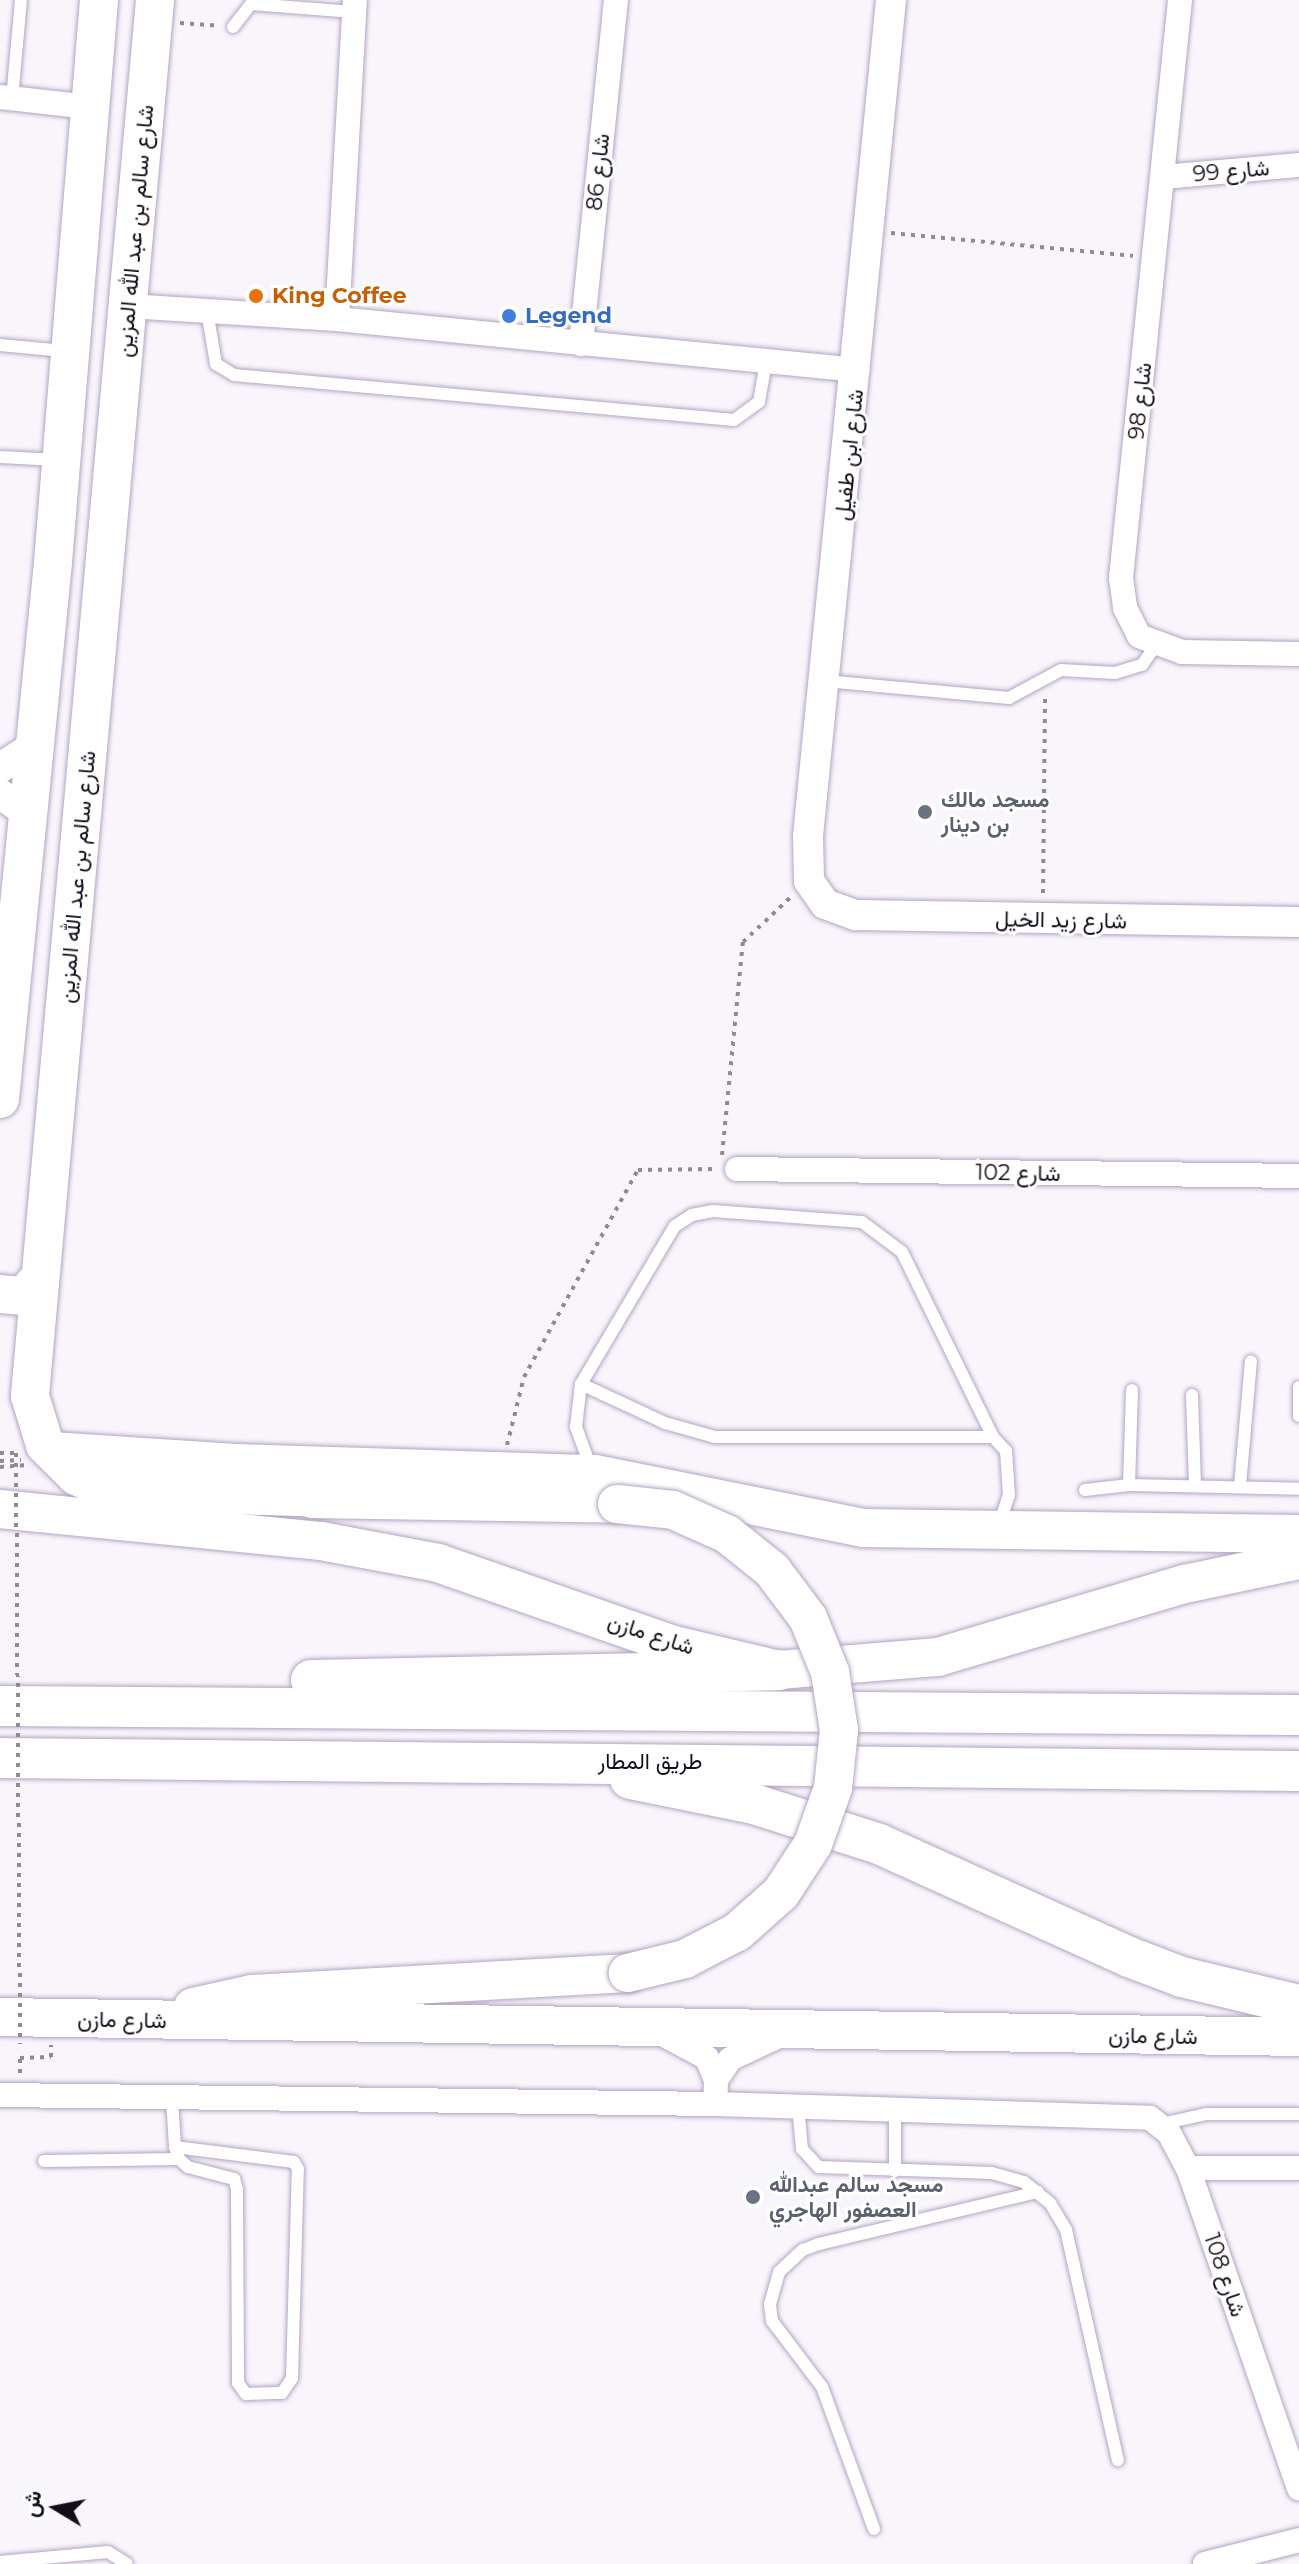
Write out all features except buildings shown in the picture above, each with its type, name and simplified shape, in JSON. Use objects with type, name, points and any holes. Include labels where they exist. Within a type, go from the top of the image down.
[{"type":"highway","points":[[55,1706],[99,1688],[127,1684],[779,1670]]},
{"type":"highway","points":[[0,1706],[1299,1715]]},
{"type":"highway","name":"طريق المطار","points":[[0,1758],[544,1761],[1299,1771]]},
{"type":"highway","points":[[544,1761],[754,1804],[879,1844],[1129,1957],[1182,1977],[1299,2005]]},
{"type":"main road","points":[[0,1099],[16,758],[53,562],[99,0]]},
{"type":"main road","name":"شارع سالم بن عبد الله المزين","points":[[154,11],[106,576],[40,1277],[30,1396],[33,1416],[31,1455],[121,1492],[335,1498]]},
{"type":"main road","points":[[53,562],[61,576],[76,585],[92,584],[106,576]]},
{"type":"main road","points":[[0,1294],[24,1296],[40,1277]]},
{"type":"main road","points":[[31,1455],[595,1474],[863,1528],[994,1534],[1299,1534]]},
{"type":"main road","points":[[0,1508],[335,1498],[617,1504],[673,1510],[727,1534],[772,1570],[808,1618],[825,1658],[839,1730],[828,1802],[813,1844],[781,1893],[737,1932],[685,1959],[628,1973],[252,1994],[135,2020]]},
{"type":"main road","name":"شارع مازن","points":[[0,1508],[321,1541],[438,1563],[674,1645],[779,1670],[863,1667],[938,1657],[1185,1584],[1299,1560]]},
{"type":"main road","name":"شارع مازن","points":[[10,2030],[135,2020],[1299,2037]]},
{"type":"street","name":"شارع 86","points":[[581,344],[616,0]]},
{"type":"street","name":"شارع ابن طفيل","points":[[817,892],[808,836],[858,370],[891,0]]},
{"type":"street","name":"شارع 98","points":[[1156,645],[1139,636],[1125,608],[1121,578],[1180,0]]},
{"type":"street","points":[[337,319],[354,6]]},
{"type":"street","points":[[6,98],[89,107]]},
{"type":"street","name":"شارع 99","points":[[1164,177],[1299,165]]},
{"type":"street","points":[[128,306],[337,319],[858,370]]},
{"type":"street","points":[[1156,645],[1182,652],[1299,654]]},
{"type":"street","name":"شارع زيد الخيل","points":[[817,892],[856,915],[898,918],[1299,922]]},
{"type":"street","name":"شارع 102","points":[[737,1169],[1299,1176]]},
{"type":"street","points":[[646,2029],[698,2049],[716,2092]]},
{"type":"street","points":[[716,2092],[730,2059],[788,2031]]},
{"type":"street","points":[[0,2095],[172,2098],[716,2092],[798,2106],[1138,2115],[1161,2124]]},
{"type":"street","name":"شارع 108","points":[[1161,2124],[1188,2168],[1299,2488]]},
{"type":"street","points":[[1188,2168],[1299,2168]]},
{"type":"street","points":[[1205,2564],[1299,2540]]},
{"type":"lane","points":[[6,98],[21,0]]},
{"type":"lane","points":[[233,27],[251,4],[354,6]]},
{"type":"lane","points":[[207,311],[216,364],[234,375],[734,420],[759,402],[766,362]]},
{"type":"lane","points":[[0,345],[70,352]]},
{"type":"lane","points":[[0,457],[61,460]]},
{"type":"lane","points":[[825,681],[1009,698],[1045,674],[1115,673],[1142,665],[1156,645]]},
{"type":"lane","points":[[595,1474],[576,1427],[581,1384],[683,1220],[713,1211],[862,1222],[885,1235],[908,1262],[993,1437],[1006,1451],[1010,1480],[994,1534]]},
{"type":"lane","points":[[1240,1486],[1251,1361]]},
{"type":"lane","points":[[581,1384],[665,1423],[715,1437],[993,1437]]},
{"type":"lane","points":[[1299,1387],[1299,1416]]},
{"type":"lane","points":[[1129,1485],[1132,1390]]},
{"type":"lane","points":[[1192,1395],[1195,1486]]},
{"type":"lane","points":[[1085,1490],[1129,1485],[1299,1489]]},
{"type":"lane","points":[[44,2161],[177,2153],[294,2162],[298,2169],[292,2378],[282,2393],[246,2394],[238,2383],[234,2179],[188,2167],[177,2153],[172,2098]]},
{"type":"lane","points":[[798,2106],[802,2149],[811,2163],[827,2170],[992,2173],[1038,2192],[1066,2230],[1118,2460]]},
{"type":"lane","points":[[895,2109],[895,2171]]},
{"type":"lane","points":[[1161,2124],[1206,2114],[1299,2114]]},
{"type":"lane","points":[[874,2529],[822,2387],[772,2321],[770,2304],[779,2272],[803,2250],[819,2244],[1038,2192]]},
{"type":"lane","points":[[0,2562],[108,2552],[127,2564]]},
{"type":"path","points":[[154,11],[233,27]]},
{"type":"path","points":[[870,231],[1155,258]]},
{"type":"path","points":[[1043,920],[1045,674]]},
{"type":"path","points":[[500,1469],[524,1377],[638,1170],[720,1169],[743,942],[817,892]]},
{"type":"path","points":[[0,1453],[31,1455]]},
{"type":"path","points":[[0,1461],[31,1455]]},
{"type":"path","points":[[20,2058],[51,2057],[51,2043],[10,2030],[31,1455]]},
{"type":"place","name":"King Coffee","points":[[256,296]]},
{"type":"place","name":"Legend","points":[[509,316]]},
{"type":"place","name":"مسجد مالك بن دينار","points":[[925,812]]},
{"type":"place","name":"مسجد سالم عبدالله العصفور الهاجري","points":[[753,2197]]}]
